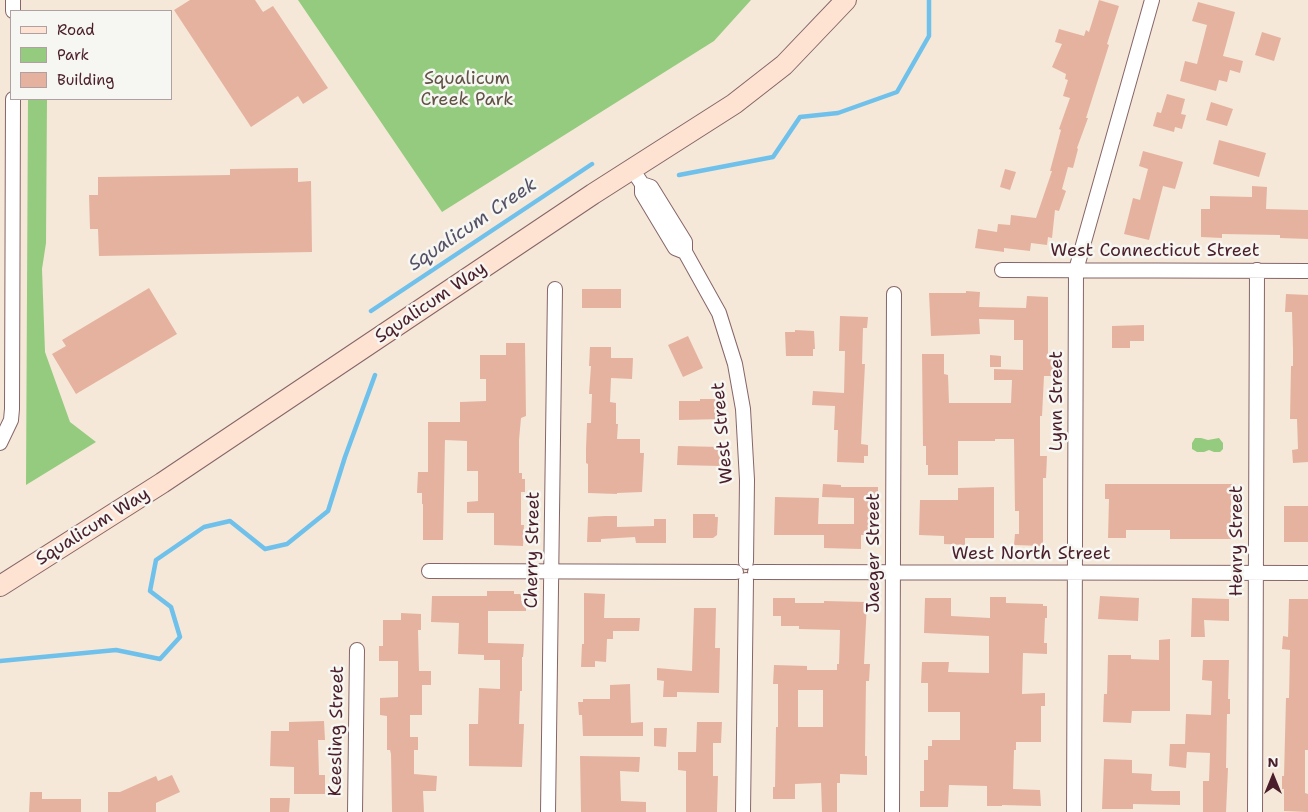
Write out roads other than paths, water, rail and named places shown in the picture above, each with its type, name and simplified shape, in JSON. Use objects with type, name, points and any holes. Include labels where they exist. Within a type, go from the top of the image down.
[{"type":"street","name":"Squalicum Way","points":[[0,586],[638,176],[784,65],[846,0]]},
{"type":"street","name":"Lynn Street","points":[[1074,812],[1076,270],[1152,0]]},
{"type":"street","points":[[0,443],[11,420],[12,409],[6,267],[13,100]]},
{"type":"street","name":"West Street","points":[[638,176],[642,193],[675,248],[685,252],[719,313],[735,364],[743,409],[747,480],[743,812]]},
{"type":"street","name":"West Connecticut Street","points":[[1002,270],[1308,271]]},
{"type":"street","name":"Henry Street","points":[[1255,812],[1257,270]]},
{"type":"street","name":"Cherry Street","points":[[548,812],[555,289]]},
{"type":"street","name":"Jaeger Street","points":[[892,812],[894,294]]},
{"type":"street","name":"West North Street","points":[[429,570],[1308,573]]},
{"type":"street","name":"Keesling Street","points":[[355,812],[357,650]]},
{"type":"waterway","name":"Squalicum Creek","points":[[679,175],[773,157],[800,117],[838,113],[897,92],[929,36],[929,0]]},
{"type":"waterway","name":"Squalicum Creek","points":[[371,311],[592,164]]},
{"type":"waterway","name":"Squalicum Creek","points":[[0,661],[116,650],[160,659],[180,637],[171,607],[150,591],[156,560],[204,527],[230,521],[265,549],[287,544],[328,511],[345,457],[375,375]]},
{"type":"park label","name":"Squalicum Creek Park","points":[[467,89]]}]
